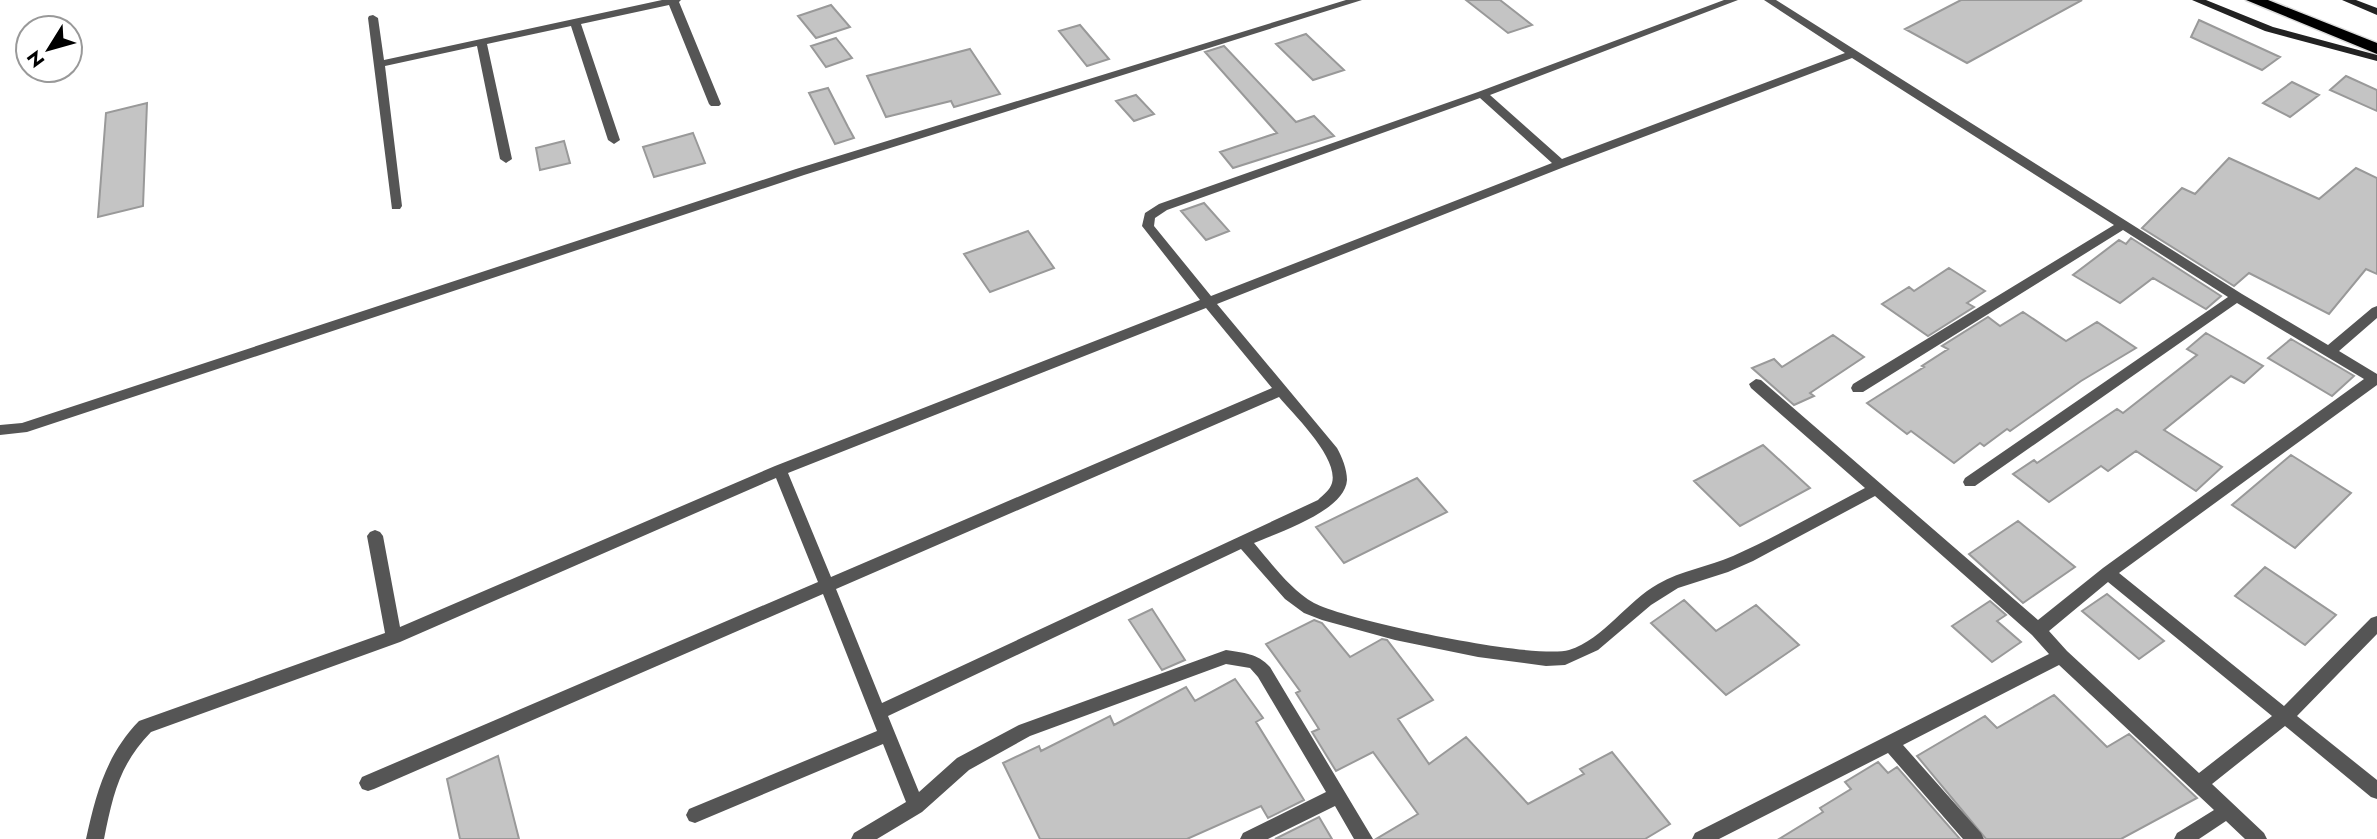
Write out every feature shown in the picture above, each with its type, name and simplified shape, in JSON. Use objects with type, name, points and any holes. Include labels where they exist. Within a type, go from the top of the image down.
[{"type":"highway","points":[[2254,0],[2377,49]]},
{"type":"highway","points":[[2286,0],[2377,37]]},
{"type":"street","points":[[379,64],[674,0],[715,104]]},
{"type":"street","points":[[0,430],[22,428],[800,172],[1357,0]]},
{"type":"street","points":[[880,712],[1323,504],[1336,492],[1341,481],[1332,452],[1279,391],[1148,226],[1149,216],[1164,207],[1482,94],[1732,0]]},
{"type":"street","points":[[1769,0],[1850,55],[2236,297],[2376,380],[2108,573],[2038,630]]},
{"type":"street","points":[[2197,0],[2269,29],[2377,58]]},
{"type":"street","points":[[2347,0],[2377,12]]},
{"type":"street","points":[[373,18],[396,205]]},
{"type":"street","points":[[575,21],[614,140]]},
{"type":"street","points":[[481,41],[506,159]]},
{"type":"street","points":[[95,839],[108,776],[127,743],[145,726],[394,637],[780,470],[1560,164],[1850,55]]},
{"type":"street","points":[[1482,94],[1560,164]]},
{"type":"street","points":[[1858,388],[2123,225]]},
{"type":"street","points":[[1970,482],[2236,297]]},
{"type":"street","points":[[2329,352],[2377,311]]},
{"type":"street","points":[[1756,384],[2038,630],[2061,656],[2258,839]]},
{"type":"street","points":[[368,783],[1279,391]]},
{"type":"street","points":[[780,470],[916,806]]},
{"type":"street","points":[[1243,541],[1291,596],[1313,610],[1448,644],[1537,657],[1565,658],[1592,645],[1640,602],[1675,582],[1730,565],[1875,489]]},
{"type":"street","points":[[375,536],[394,637]]},
{"type":"street","points":[[2108,573],[2377,791]]},
{"type":"street","points":[[2199,784],[2286,715],[2377,623]]},
{"type":"street","points":[[1701,839],[2061,656]]},
{"type":"street","points":[[860,839],[916,806],[963,764],[1025,730],[1226,657],[1255,662],[1265,672],[1364,839]]},
{"type":"street","points":[[695,815],[888,734]]},
{"type":"street","points":[[1891,744],[1975,839]]},
{"type":"street","points":[[1249,839],[1337,796]]},
{"type":"street","points":[[2183,839],[2227,811]]},
{"type":"building","points":[[1466,0],[1500,0],[1532,25],[1508,33]]},
{"type":"building","points":[[1961,0],[2082,0],[1967,63],[1905,29]]},
{"type":"building","points":[[831,5],[850,27],[816,38],[798,16]]},
{"type":"building","points":[[2199,20],[2280,57],[2262,70],[2191,37]]},
{"type":"building","points":[[1080,25],[1109,59],[1087,66],[1059,31]]},
{"type":"building","points":[[1306,34],[1344,70],[1313,80],[1276,44]]},
{"type":"building","points":[[836,38],[852,58],[826,67],[811,46]]},
{"type":"building","points":[[1224,46],[1296,122],[1314,116],[1334,136],[1233,168],[1220,152],[1277,133],[1205,52]]},
{"type":"building","points":[[970,49],[1000,94],[954,107],[951,101],[886,117],[867,76]]},
{"type":"building","points":[[2346,76],[2377,90],[2377,111],[2330,90]]},
{"type":"building","points":[[2292,82],[2319,95],[2290,117],[2263,103]]},
{"type":"building","points":[[828,88],[854,138],[835,144],[809,93]]},
{"type":"building","points":[[1136,95],[1154,114],[1134,121],[1116,101]]},
{"type":"building","points":[[147,103],[143,206],[98,217],[106,113]]},
{"type":"building","points":[[693,133],[705,163],[654,177],[643,147]]},
{"type":"building","points":[[564,141],[570,163],[540,170],[536,148]]},
{"type":"building","points":[[2229,158],[2319,199],[2356,168],[2377,178],[2377,274],[2366,269],[2329,314],[2249,273],[2234,286],[2142,228],[2182,188],[2195,194]]},
{"type":"building","points":[[1204,203],[1229,231],[1206,240],[1181,211]]},
{"type":"building","points":[[1028,231],[1054,268],[990,292],[964,254]]},
{"type":"building","points":[[2131,238],[2221,296],[2206,309],[2153,278],[2120,303],[2073,275],[2119,240],[2126,244]]},
{"type":"building","points":[[1949,268],[1985,291],[1967,303],[1974,307],[1928,336],[1882,304],[1909,287],[1914,291]]},
{"type":"building","points":[[2023,312],[2066,341],[2097,322],[2136,348],[2081,381],[2010,431],[2007,429],[1984,446],[1980,443],[1954,463],[1911,431],[1907,434],[1867,403],[1924,367],[1922,366],[1948,349],[1942,346],[1988,317],[2000,326]]},
{"type":"building","points":[[2206,333],[2263,366],[2244,383],[2231,376],[2164,430],[2222,467],[2196,491],[2136,451],[2108,471],[2101,466],[2049,502],[2013,474],[2034,460],[2037,463],[2117,409],[2123,413],[2197,355],[2187,349]]},
{"type":"building","points":[[1833,335],[1864,357],[1810,393],[1814,396],[1794,405],[1752,368],[1774,359],[1782,367]]},
{"type":"building","points":[[2291,339],[2354,376],[2332,396],[2268,358]]},
{"type":"building","points":[[1763,445],[1810,488],[1740,526],[1694,481]]},
{"type":"building","points":[[2291,455],[2351,493],[2295,548],[2232,505]]},
{"type":"building","points":[[1417,478],[1447,512],[1344,563],[1316,527]]},
{"type":"building","points":[[2018,521],[2075,567],[2023,603],[1969,554]]},
{"type":"building","points":[[2265,567],[2336,615],[2305,645],[2235,596]]},
{"type":"building","points":[[2107,594],[2164,641],[2139,659],[2082,611]]},
{"type":"building","points":[[1684,600],[1716,631],[1756,605],[1799,645],[1726,695],[1651,623]]},
{"type":"building","points":[[1990,601],[2006,615],[1997,621],[2021,642],[1992,662],[1952,626]]},
{"type":"building","points":[[1152,609],[1185,660],[1162,670],[1129,620]]},
{"type":"building","points":[[1314,620],[1322,623],[1350,657],[1382,639],[1387,640],[1433,700],[1398,719],[1429,764],[1466,737],[1528,804],[1584,774],[1580,769],[1612,752],[1670,824],[1645,839],[1376,839],[1418,814],[1373,752],[1336,771],[1312,732],[1319,729],[1296,693],[1300,691],[1266,644]]},
{"type":"building","points":[[1235,679],[1263,718],[1256,722],[1304,800],[1268,818],[1261,806],[1187,839],[1040,839],[1003,763],[1039,746],[1041,751],[1110,716],[1114,725],[1186,687],[1195,701]]},
{"type":"building","points":[[2054,695],[2107,747],[2129,734],[2197,798],[2121,839],[1986,839],[1917,756],[1985,716],[1997,728]]},
{"type":"building","points":[[498,756],[519,839],[460,839],[447,779]]},
{"type":"building","points":[[1878,762],[1888,773],[1897,767],[1960,839],[1779,839],[1823,812],[1820,808],[1851,789],[1845,782]]},
{"type":"building","points":[[1319,817],[1332,839],[1275,839]]}]
